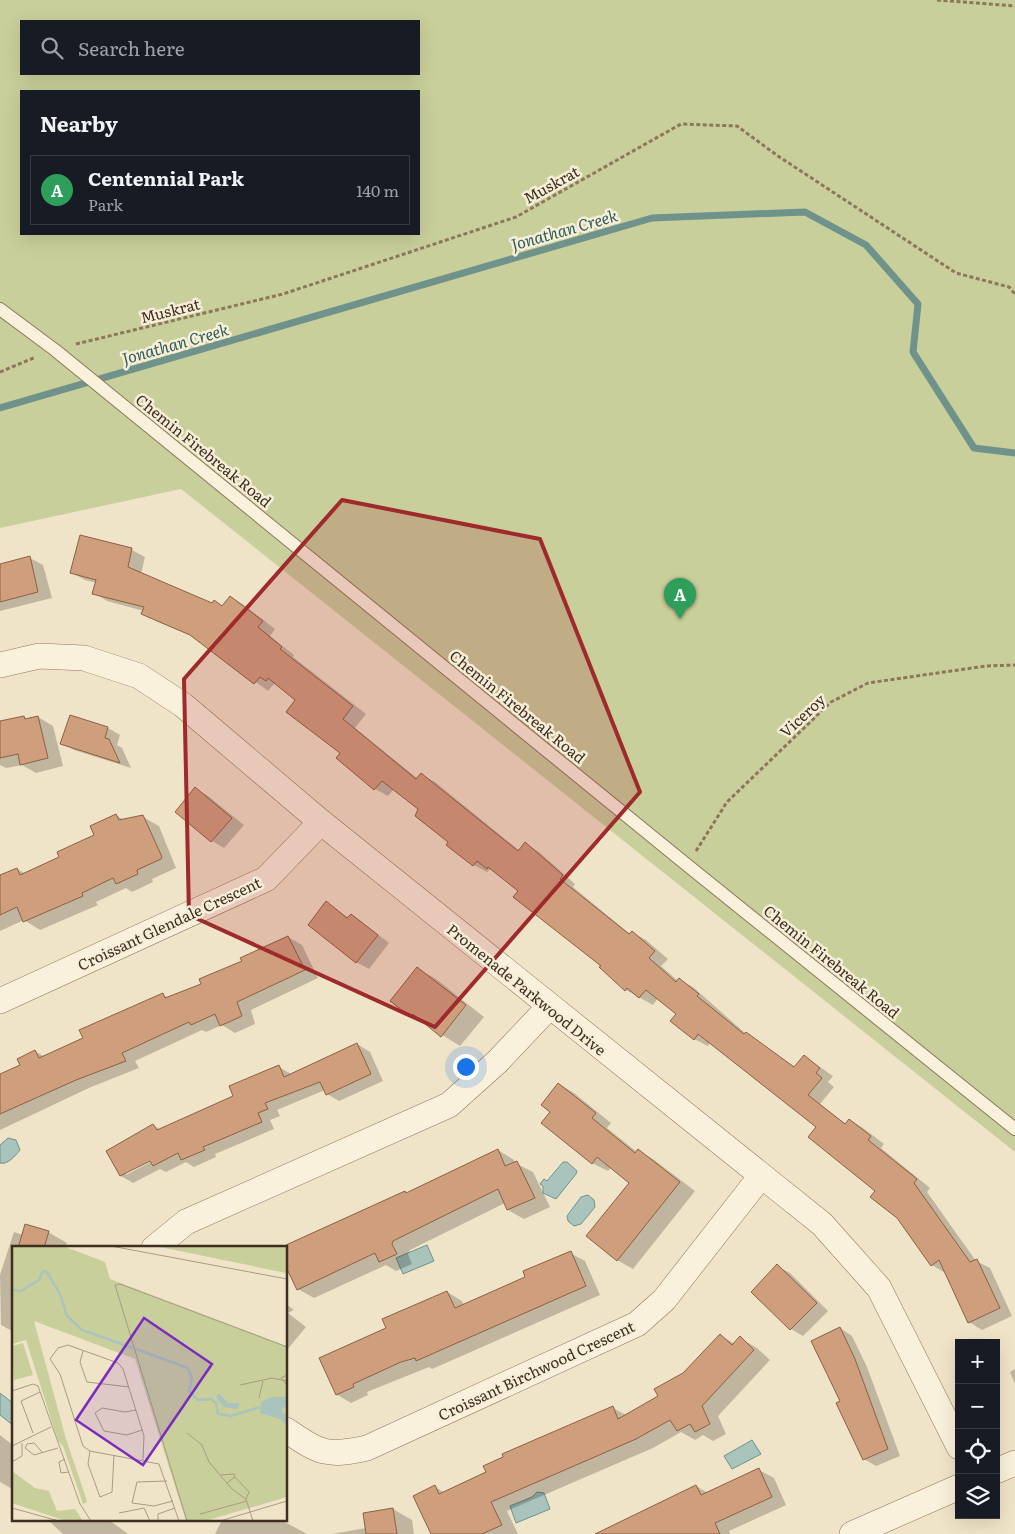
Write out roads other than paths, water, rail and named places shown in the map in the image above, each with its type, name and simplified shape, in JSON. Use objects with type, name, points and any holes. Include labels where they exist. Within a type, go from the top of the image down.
[{"type":"street","name":"Promenade Parkwood Drive","points":[[0,665],[39,656],[84,658],[139,676],[183,705],[321,822],[549,1007],[822,1224],[879,1288],[955,1439]]},
{"type":"street","name":"Croissant Glendale Crescent","points":[[0,1001],[266,879],[321,822]]},
{"type":"street","points":[[156,1246],[186,1222],[449,1105],[497,1062],[549,1007]]},
{"type":"street","name":"Croissant Birchwood Crescent","points":[[288,1431],[316,1450],[342,1453],[367,1448],[637,1324],[664,1300],[761,1176]]},
{"type":"street","points":[[1000,1469],[1015,1463]]},
{"type":"street","points":[[852,1534],[955,1488]]},
{"type":"lane","name":"Chemin Firebreak Road","points":[[0,309],[55,350],[687,865],[1015,1129]]},
{"type":"water","points":[[8,1138],[16,1140],[20,1150],[9,1161],[0,1163],[0,1145]]},
{"type":"water","points":[[563,1162],[567,1162],[577,1171],[556,1199],[543,1193],[543,1186],[540,1184],[544,1179],[547,1181]]},
{"type":"water","points":[[588,1195],[594,1200],[595,1207],[581,1224],[574,1226],[568,1221],[567,1216],[581,1197]]},
{"type":"water","points":[[427,1245],[434,1261],[403,1274],[396,1258]]},
{"type":"water","points":[[0,1393],[12,1402],[12,1424],[0,1415]]},
{"type":"water","points":[[752,1440],[761,1454],[732,1469],[724,1456]]},
{"type":"water","points":[[537,1492],[544,1493],[550,1509],[516,1523],[510,1506],[532,1497]]},
{"type":"waterway","name":"Jonathan Creek","points":[[0,408],[652,218],[805,212],[866,245],[918,304],[913,352],[974,448],[1015,453]]},
{"type":"place","name":"Centennial Park","points":[[680,619]]}]
